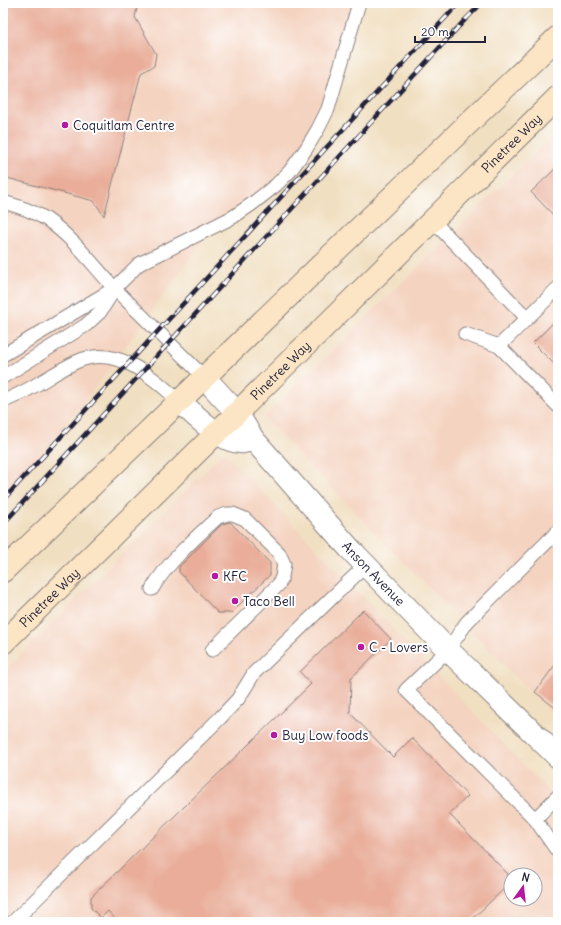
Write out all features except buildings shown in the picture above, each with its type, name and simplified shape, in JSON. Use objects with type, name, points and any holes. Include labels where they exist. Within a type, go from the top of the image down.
[{"type":"main road","points":[[3,571],[558,37]]},
{"type":"main road","name":"Pinetree Way","points":[[3,643],[558,97]]},
{"type":"street","name":"Anson Avenue","points":[[204,377],[237,413],[252,439],[326,523],[448,650],[558,757]]},
{"type":"street","points":[[179,401],[217,433],[228,439],[238,442],[245,442],[252,439]]},
{"type":"lane","points":[[3,355],[115,288],[142,262],[243,211],[266,194],[290,171],[306,149],[328,109],[359,3]]},
{"type":"lane","points":[[3,202],[27,210],[48,221],[71,240],[115,288],[204,377]]},
{"type":"lane","points":[[432,220],[527,318]]},
{"type":"lane","points":[[3,377],[86,325],[100,312],[115,288]]},
{"type":"lane","points":[[499,346],[558,288]]},
{"type":"lane","points":[[465,334],[499,346],[558,406]]},
{"type":"lane","points":[[3,401],[21,393],[76,362],[97,357],[114,358],[134,366],[155,380],[179,401]]},
{"type":"lane","points":[[152,589],[160,575],[216,519],[227,514],[236,514],[245,519],[279,553],[284,564],[280,582],[212,650]]},
{"type":"lane","points":[[558,531],[467,622],[448,650],[406,690],[535,819],[558,852]]},
{"type":"lane","points":[[13,922],[220,718],[238,699],[254,673],[366,565]]},
{"type":"lane","points":[[535,819],[558,796]]},
{"type":"shaded area","points":[[3,3],[359,3],[335,89],[300,158],[213,227],[112,365],[3,506]]},
{"type":"shaded area","points":[[558,131],[558,720],[263,418]]},
{"type":"shaded area","points":[[224,452],[558,801],[558,922],[3,922],[3,672]]},
{"type":"railway","points":[[3,500],[459,3]]},
{"type":"railway","points":[[3,524],[482,3]]},
{"type":"place","name":"Coquitlam Centre","points":[[65,125]]},
{"type":"place","name":"KFC","points":[[215,576]]},
{"type":"place","name":"Taco Bell","points":[[235,601]]},
{"type":"place","name":"C - Lovers","points":[[361,647]]},
{"type":"place","name":"Buy Low foods","points":[[274,735]]}]
